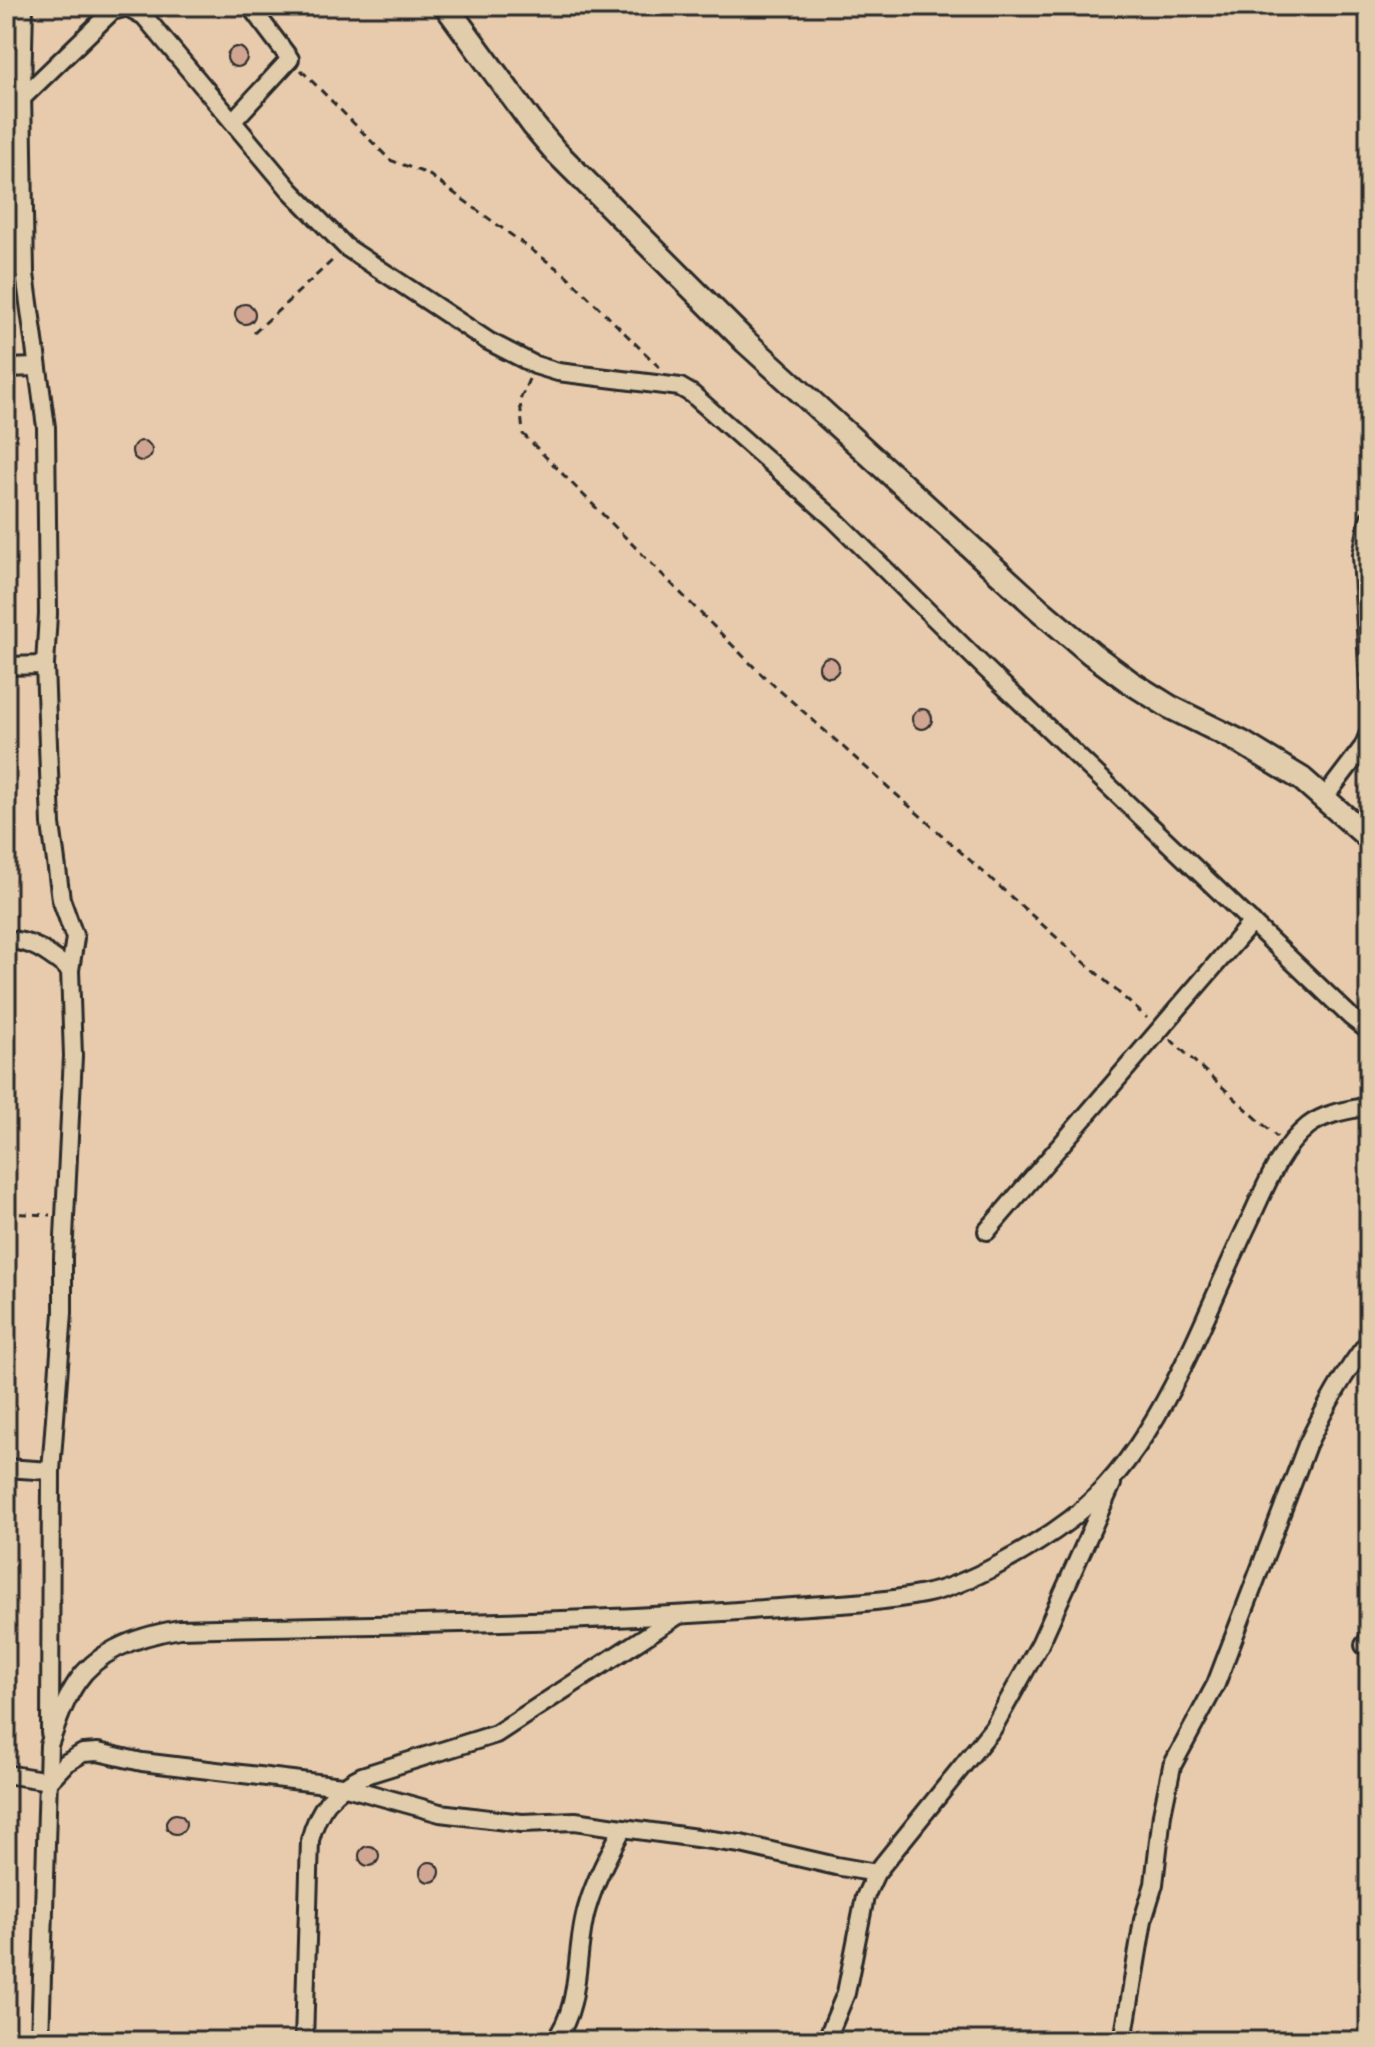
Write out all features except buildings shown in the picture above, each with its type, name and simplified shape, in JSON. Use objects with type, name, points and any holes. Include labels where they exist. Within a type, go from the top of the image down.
[{"type":"street","points":[[24,6],[17,92],[25,274],[46,427],[48,614],[45,665],[51,824],[61,899],[75,938],[70,970],[73,1056],[63,1313],[51,1471],[49,1781],[40,2041]]},
{"type":"street","points":[[233,121],[290,59],[250,6]]},
{"type":"street","points":[[446,6],[556,152],[746,342],[857,441],[979,557],[1092,654],[1130,682],[1170,707],[1270,759],[1325,797],[1369,838]]},
{"type":"street","points":[[17,92],[112,11],[127,7],[144,16],[290,190],[346,247],[488,341],[535,365],[558,372],[680,387],[692,394],[834,519],[985,668],[1369,1031]]},
{"type":"street","points":[[6,368],[37,367]]},
{"type":"street","points":[[1369,519],[1362,555],[1369,687]]},
{"type":"street","points":[[6,666],[45,665]]},
{"type":"street","points":[[1325,797],[1363,747],[1369,733]]},
{"type":"street","points":[[987,1231],[1252,922]]},
{"type":"street","points":[[6,940],[41,947],[70,970]]},
{"type":"street","points":[[826,2041],[846,1993],[865,1897],[876,1873],[993,1728],[1040,1644],[1115,1477],[1175,1384],[1275,1166],[1307,1127],[1328,1116],[1369,1106]]},
{"type":"street","points":[[1123,2041],[1143,1920],[1154,1884],[1162,1814],[1172,1766],[1216,1684],[1313,1433],[1340,1380],[1369,1341]]},
{"type":"street","points":[[6,1468],[51,1471]]},
{"type":"street","points":[[49,1745],[66,1700],[78,1679],[120,1646],[154,1634],[180,1629],[678,1615],[927,1594],[998,1565],[1035,1542],[1071,1518],[1115,1477]]},
{"type":"street","points":[[304,2041],[310,1840],[322,1808],[342,1786],[362,1776],[496,1734],[678,1615]]},
{"type":"street","points":[[49,1781],[66,1763],[83,1753],[98,1752],[142,1762],[342,1786],[440,1813],[522,1823],[575,1821],[741,1844],[876,1873]]},
{"type":"street","points":[[6,1774],[49,1781]]},
{"type":"street","points":[[554,2041],[565,2024],[572,1997],[587,1908],[598,1877],[623,1828]]},
{"type":"path","points":[[290,59],[390,160],[428,174],[566,275],[680,387]]},
{"type":"path","points":[[254,333],[346,247]]},
{"type":"path","points":[[535,365],[520,400],[523,434],[759,672],[1160,1029],[1288,1148]]},
{"type":"path","points":[[6,1213],[66,1216]]}]
